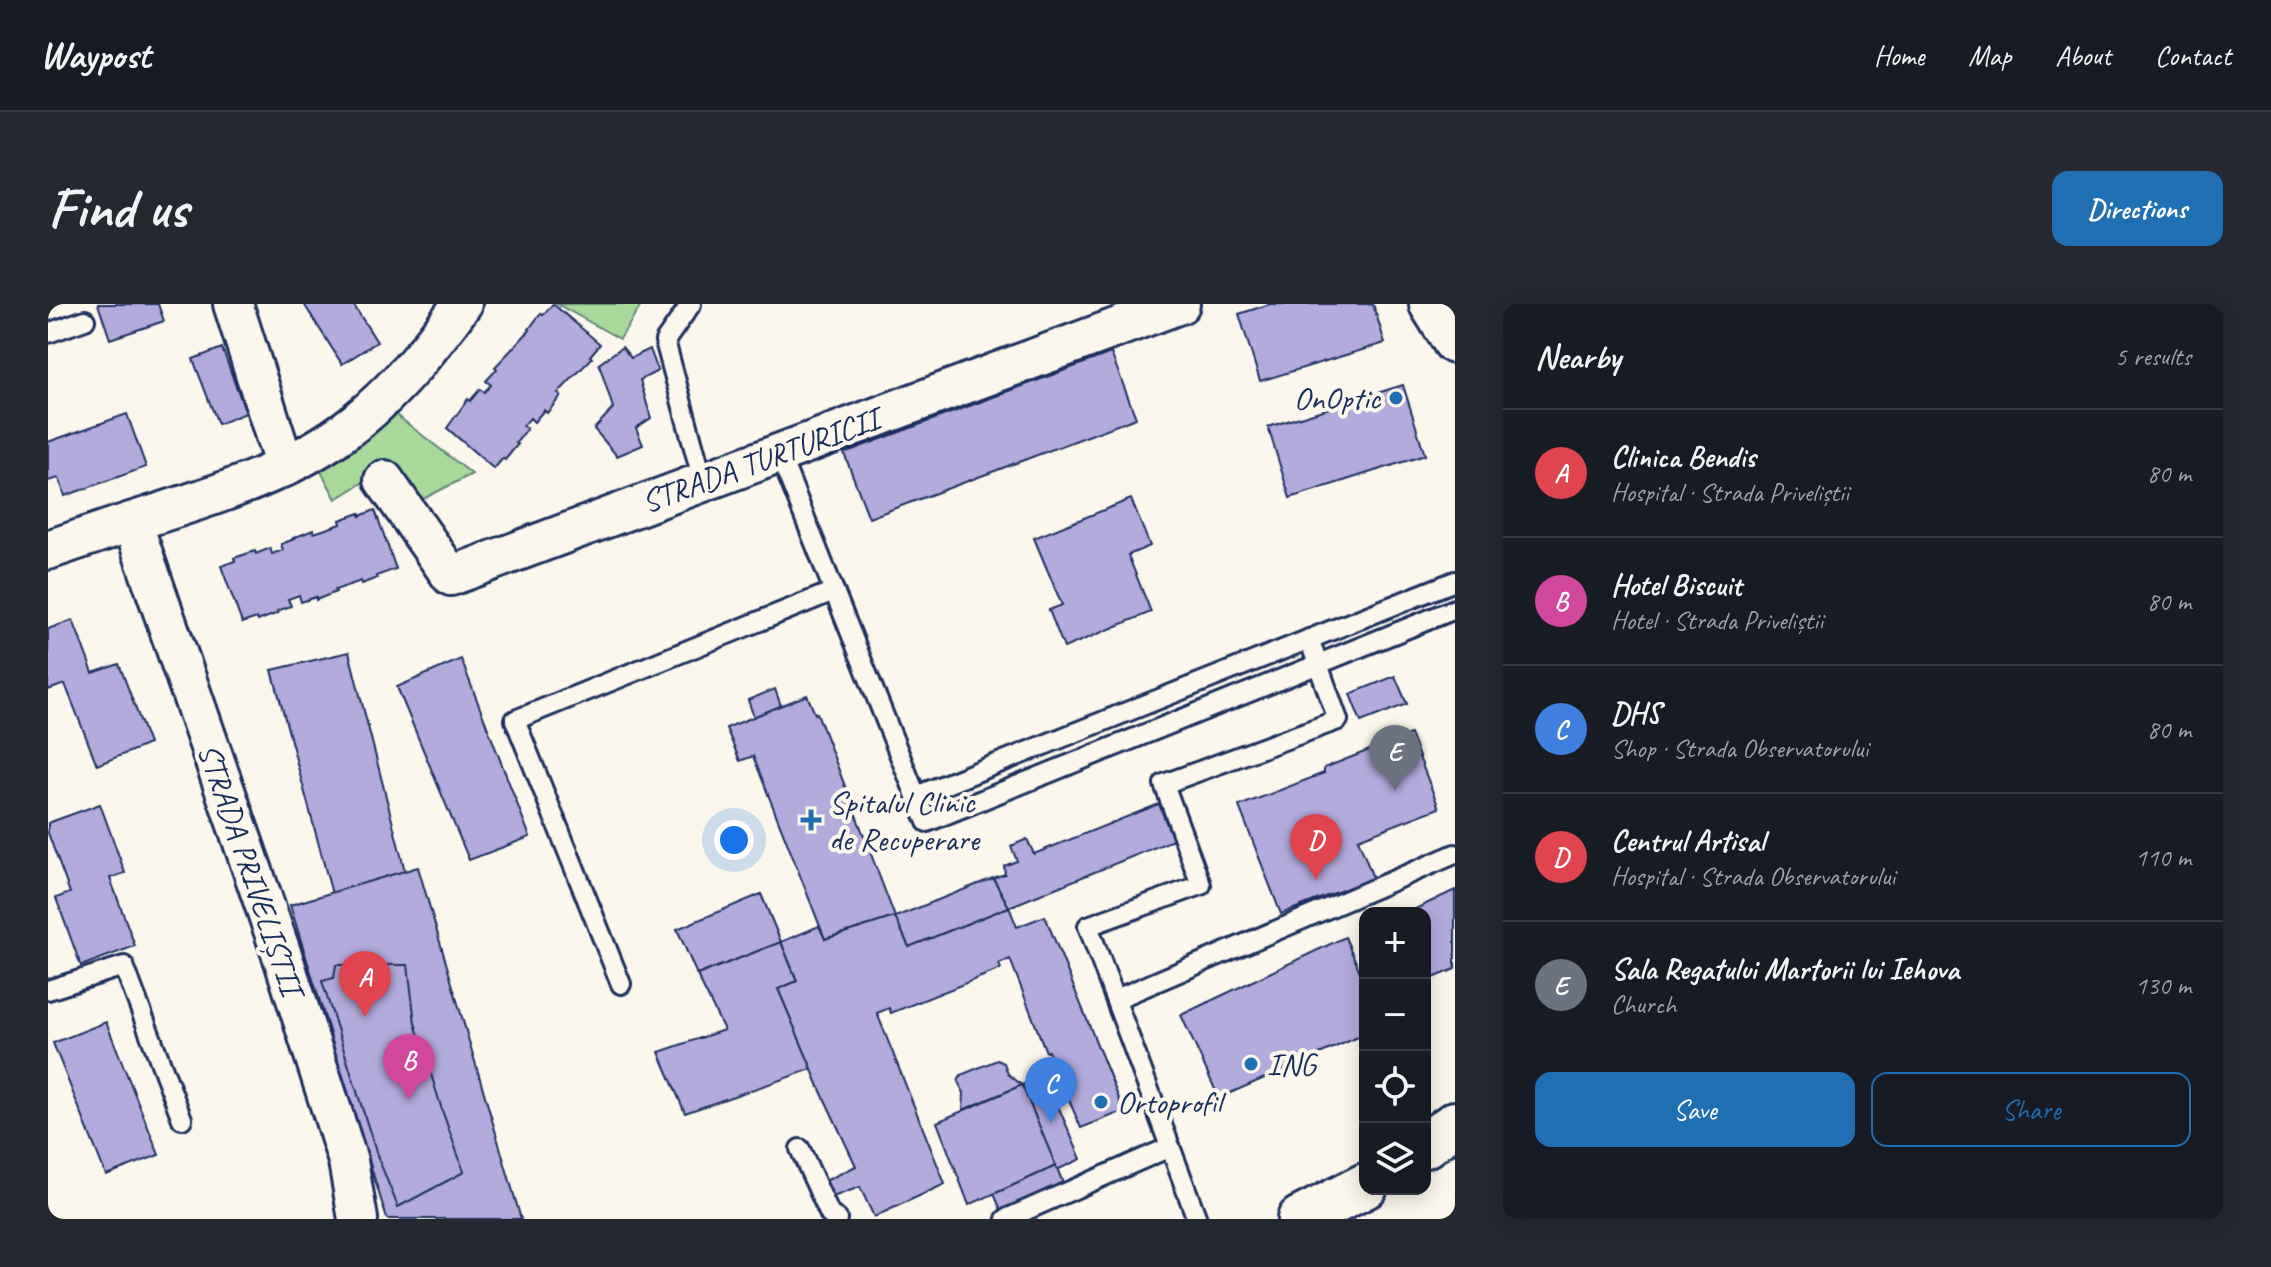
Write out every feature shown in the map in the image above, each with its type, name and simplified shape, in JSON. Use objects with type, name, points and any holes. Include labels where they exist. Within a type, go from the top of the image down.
[{"type":"main road","points":[[1432,304],[1455,341]]},
{"type":"main road","points":[[1431,1141],[1455,1124]]},
{"type":"main road","points":[[1431,1165],[1455,1159]]},
{"type":"main road","points":[[1300,1219],[1359,1189]]},
{"type":"street","points":[[233,304],[285,467]]},
{"type":"street","points":[[48,550],[212,496],[285,467],[316,449],[355,422],[395,388],[462,304]]},
{"type":"street","name":"STRADA TURTURICII","points":[[384,480],[451,576],[1180,304]]},
{"type":"street","name":"STRADA PRIVELIȘTII","points":[[132,522],[292,987],[348,1161],[358,1219]]},
{"type":"lane","points":[[691,304],[665,341],[703,481]]},
{"type":"lane","points":[[48,333],[85,320]]},
{"type":"lane","points":[[779,453],[927,822],[1455,609]]},
{"type":"lane","points":[[916,796],[1455,581]]},
{"type":"lane","points":[[621,984],[515,720],[834,591]]},
{"type":"lane","points":[[1197,1219],[1088,926],[1201,885],[1164,784],[1338,720],[1309,639]]},
{"type":"lane","points":[[1165,697],[1174,721]]},
{"type":"lane","points":[[1116,999],[1455,854]]},
{"type":"lane","points":[[48,990],[124,966],[182,1119]]},
{"type":"lane","points":[[1006,1219],[1170,1147]]},
{"type":"lane","points":[[800,1149],[830,1215],[837,1219]]},
{"type":"green space","points":[[557,304],[642,304],[620,339]]},
{"type":"green space","points":[[390,410],[472,474],[419,501],[385,469],[336,499],[317,464]]},
{"type":"building","points":[[98,304],[158,304],[164,321],[110,339]]},
{"type":"building","points":[[304,304],[353,304],[377,342],[342,364]]},
{"type":"building","points":[[553,304],[600,344],[590,356],[592,358],[558,393],[561,396],[547,413],[544,410],[534,422],[530,418],[523,426],[527,429],[518,444],[494,469],[447,428],[468,399],[470,401],[480,389],[484,392],[491,385],[486,381],[497,369],[495,367],[530,330],[541,313],[543,315]]},
{"type":"building","points":[[1270,304],[1373,304],[1385,343],[1260,381],[1239,314]]},
{"type":"building","points":[[622,347],[631,358],[650,349],[658,371],[640,380],[651,418],[636,428],[643,445],[617,456],[594,429],[613,408],[599,364]]},
{"type":"building","points":[[222,348],[246,413],[218,424],[193,359]]},
{"type":"building","points":[[1111,353],[1136,418],[869,518],[844,453]]},
{"type":"building","points":[[1403,385],[1425,455],[1290,498],[1268,427]]},
{"type":"building","points":[[127,414],[146,467],[65,496],[59,478],[48,481],[48,442]]},
{"type":"building","points":[[1131,499],[1150,546],[1128,555],[1151,612],[1064,648],[1049,610],[1062,605],[1034,538]]},
{"type":"building","points":[[375,510],[396,569],[362,584],[361,581],[335,590],[316,600],[316,597],[301,602],[299,595],[288,599],[291,606],[278,613],[242,623],[221,566],[255,551],[256,554],[270,548],[272,554],[283,550],[281,544],[293,538]]},
{"type":"building","points":[[73,620],[93,673],[119,664],[149,744],[97,765],[65,684],[48,690],[48,629]]},
{"type":"building","points":[[349,652],[405,871],[332,894],[272,670]]},
{"type":"building","points":[[461,659],[530,837],[469,860],[397,687]]},
{"type":"building","points":[[1395,676],[1407,704],[1361,722],[1350,694]]},
{"type":"building","points":[[775,689],[781,706],[754,717],[748,700]]},
{"type":"building","points":[[807,695],[817,713],[895,917],[825,939],[753,756],[740,761],[726,728]]},
{"type":"building","points":[[1410,734],[1439,808],[1358,839],[1373,878],[1281,914],[1239,806],[1324,773],[1324,768]]},
{"type":"building","points":[[100,804],[125,873],[110,878],[135,946],[81,966],[56,898],[70,893],[48,833],[48,823]]},
{"type":"building","points":[[1159,804],[1173,840],[1009,907],[993,878],[1005,874],[1004,866],[1017,861],[1011,846],[1027,839],[1034,854]]},
{"type":"building","points":[[418,867],[521,1219],[387,1219],[290,905]]},
{"type":"building","points":[[993,878],[1009,907],[909,947],[895,917]]},
{"type":"building","points":[[1455,890],[1455,969],[1431,979],[1431,907],[1420,907]]},
{"type":"building","points":[[761,894],[781,942],[697,975],[677,929]]},
{"type":"building","points":[[1009,907],[1017,927],[1045,916],[1124,1111],[1081,1128],[1046,1052],[1010,959],[999,964],[1001,969],[891,1013],[889,1008],[877,1013],[945,1184],[874,1217],[860,1187],[830,1198],[823,1182],[856,1166],[778,989],[797,981],[781,942],[819,926],[825,939],[895,917],[909,947]]},
{"type":"building","points":[[1345,937],[1359,969],[1359,1037],[1219,1098],[1181,1015]]},
{"type":"building","points":[[781,942],[797,981],[778,989],[812,1069],[685,1113],[659,1052],[724,1030],[697,975]]},
{"type":"building","points":[[336,965],[408,965],[415,1023],[464,1172],[398,1207],[377,1155],[322,981],[334,978]]},
{"type":"building","points":[[106,1022],[159,1155],[106,1175],[53,1043]]},
{"type":"building","points":[[997,1060],[1004,1063],[1008,1074],[1022,1085],[963,1110],[964,1093],[958,1082],[961,1075]]},
{"type":"building","points":[[1045,1076],[1081,1159],[1057,1170],[1022,1085]]},
{"type":"building","points":[[1022,1085],[1056,1166],[969,1205],[937,1122]]},
{"type":"building","points":[[1056,1166],[1064,1185],[1002,1212],[994,1194]]},
{"type":"place","name":"OnOptic","points":[[1396,398]]},
{"type":"place","name":"Sala Regatului Martorii lui Iehova","points":[[1395,791]]},
{"type":"place","name":"Spitalul Clinic de Recuperare","points":[[811,820]]},
{"type":"place","name":"Centrul Artisal","points":[[1316,880]]},
{"type":"place","name":"Clinica Bendis","points":[[365,1017]]},
{"type":"place","name":"ING","points":[[1251,1064]]},
{"type":"place","name":"Hotel Biscuit","points":[[409,1100]]},
{"type":"place","name":"Ortoprofil","points":[[1101,1102]]},
{"type":"place","name":"DHS","points":[[1051,1123]]}]
